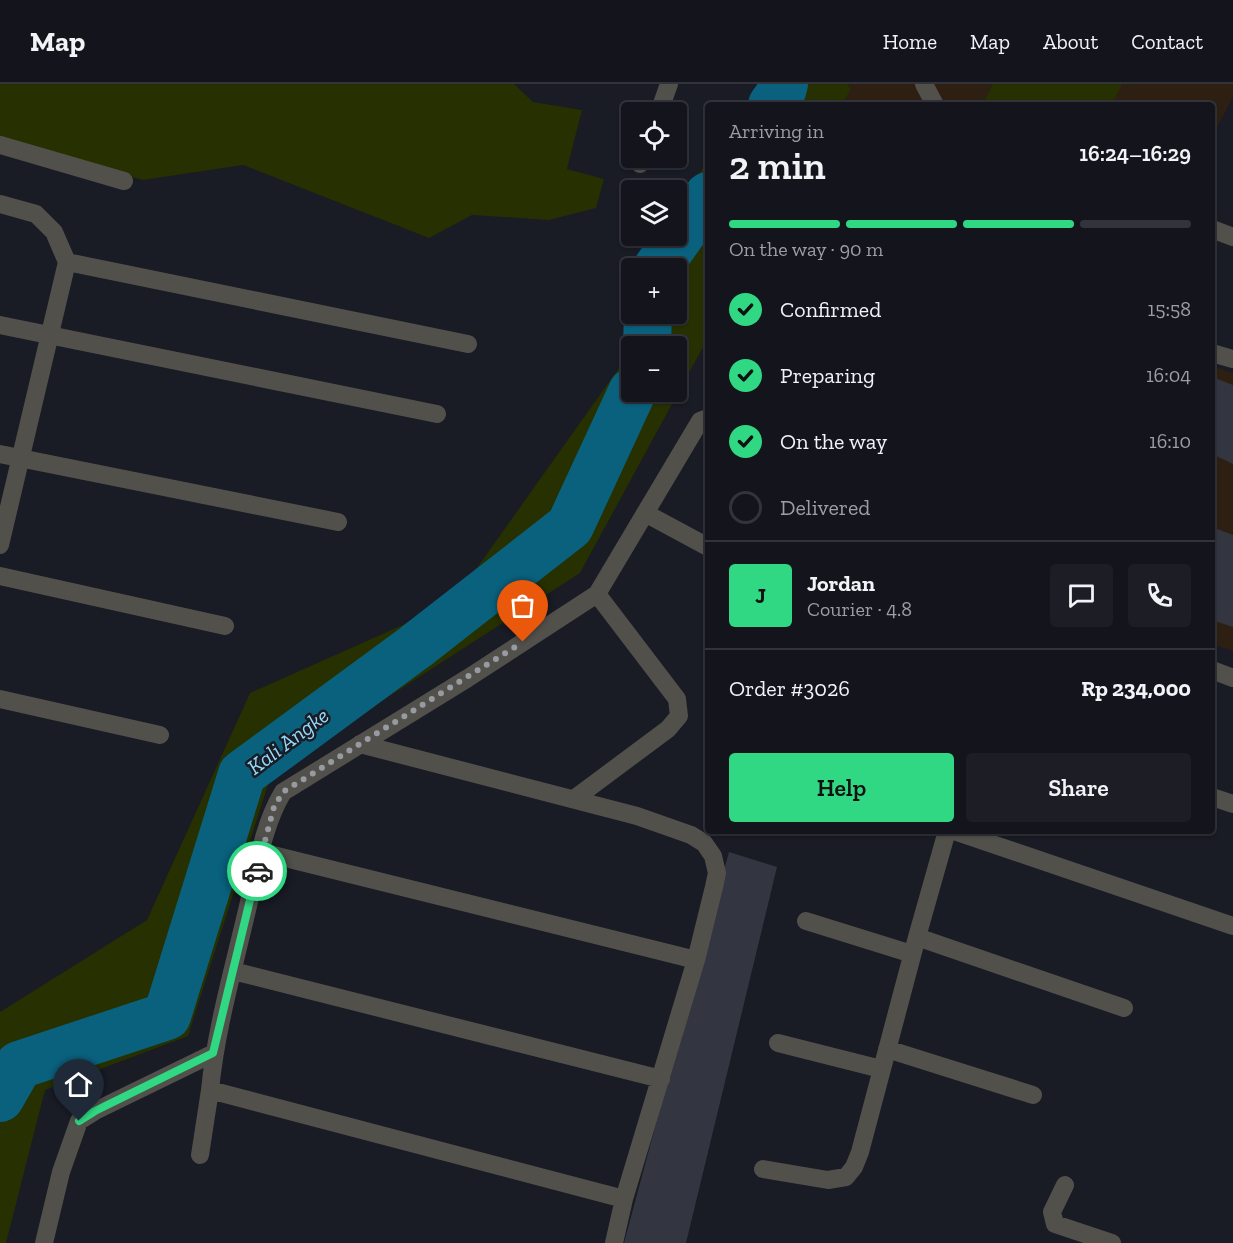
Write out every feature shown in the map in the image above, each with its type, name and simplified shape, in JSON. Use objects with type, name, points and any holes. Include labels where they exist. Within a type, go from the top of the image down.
[{"type":"street","points":[[662,102],[669,84]]},
{"type":"street","points":[[924,84],[933,102]]},
{"type":"street","points":[[0,145],[124,180]]},
{"type":"street","points":[[0,204],[36,214],[54,232],[67,262],[0,545]]},
{"type":"street","points":[[1215,230],[1233,237]]},
{"type":"street","points":[[67,262],[468,344]]},
{"type":"street","points":[[0,325],[437,414]]},
{"type":"street","points":[[1215,354],[1233,360]]},
{"type":"street","points":[[200,1155],[213,1053],[261,852],[274,807],[283,792],[597,594],[700,422],[705,420]]},
{"type":"street","points":[[0,454],[338,522]]},
{"type":"street","points":[[645,513],[705,545]]},
{"type":"street","points":[[0,576],[225,626]]},
{"type":"street","points":[[574,800],[668,729],[679,716],[677,699],[597,594]]},
{"type":"street","points":[[1215,671],[1233,678]]},
{"type":"street","points":[[0,699],[160,735]]},
{"type":"street","points":[[360,744],[637,816],[691,835],[704,843],[713,856],[717,873],[696,960],[624,1199],[614,1243]]},
{"type":"street","points":[[1215,798],[1233,804]]},
{"type":"street","points":[[763,1169],[828,1180],[846,1177],[854,1167],[946,834]]},
{"type":"street","points":[[963,834],[1233,926]]},
{"type":"street","points":[[261,852],[696,960]]},
{"type":"street","points":[[806,921],[914,946],[1124,1008]]},
{"type":"street","points":[[233,971],[661,1078]]},
{"type":"street","points":[[778,1044],[881,1069]]},
{"type":"street","points":[[887,1049],[1033,1095]]},
{"type":"street","points":[[44,1243],[61,1172],[79,1121],[213,1053]]},
{"type":"street","points":[[210,1090],[624,1199]]},
{"type":"street","points":[[1065,1185],[1052,1212],[1055,1224],[1112,1243]]},
{"type":"shaded area","points":[[847,84],[1233,84],[1233,97],[1215,131],[1215,102],[844,102],[851,89]]},
{"type":"shaded area","points":[[1215,367],[1233,373],[1233,651],[1215,645]]},
{"type":"green space","points":[[0,84],[514,84],[533,102],[582,110],[567,169],[604,179],[596,208],[549,220],[472,215],[429,238],[243,165],[143,180],[0,142]]},
{"type":"green space","points":[[759,84],[847,84],[851,89],[844,102],[747,102]]},
{"type":"green space","points":[[993,84],[1122,84],[1113,102],[984,102]]},
{"type":"green space","points":[[705,165],[705,344],[687,377],[687,336],[642,336],[652,324],[687,324],[687,258],[646,258],[644,256],[651,246],[687,246],[687,192]]},
{"type":"green space","points":[[621,365],[621,402],[673,402],[580,573],[272,772],[188,1036],[45,1090],[6,1243],[0,1243],[0,1012],[147,920],[250,693],[452,603]]},
{"type":"building","points":[[1215,378],[1233,385],[1233,464],[1215,455]]},
{"type":"building","points":[[1215,528],[1233,535],[1233,627],[1215,621]]},
{"type":"building","points":[[729,852],[777,867],[686,1243],[624,1243]]},
{"type":"waterway","name":"Kali Angke","points":[[774,102],[784,84]]},
{"type":"waterway","name":"Kali Angke","points":[[664,258],[705,200]]},
{"type":"waterway","name":"Kali Angke","points":[[647,336],[648,324]]},
{"type":"waterway","name":"Kali Angke","points":[[0,1098],[19,1065],[167,1016],[242,774],[415,647],[570,526],[627,402]]},
{"type":"way so far","points":[[257,871],[274,807],[283,792],[523,642]]},
{"type":"route","points":[[79,1121],[213,1053],[257,871]]}]
